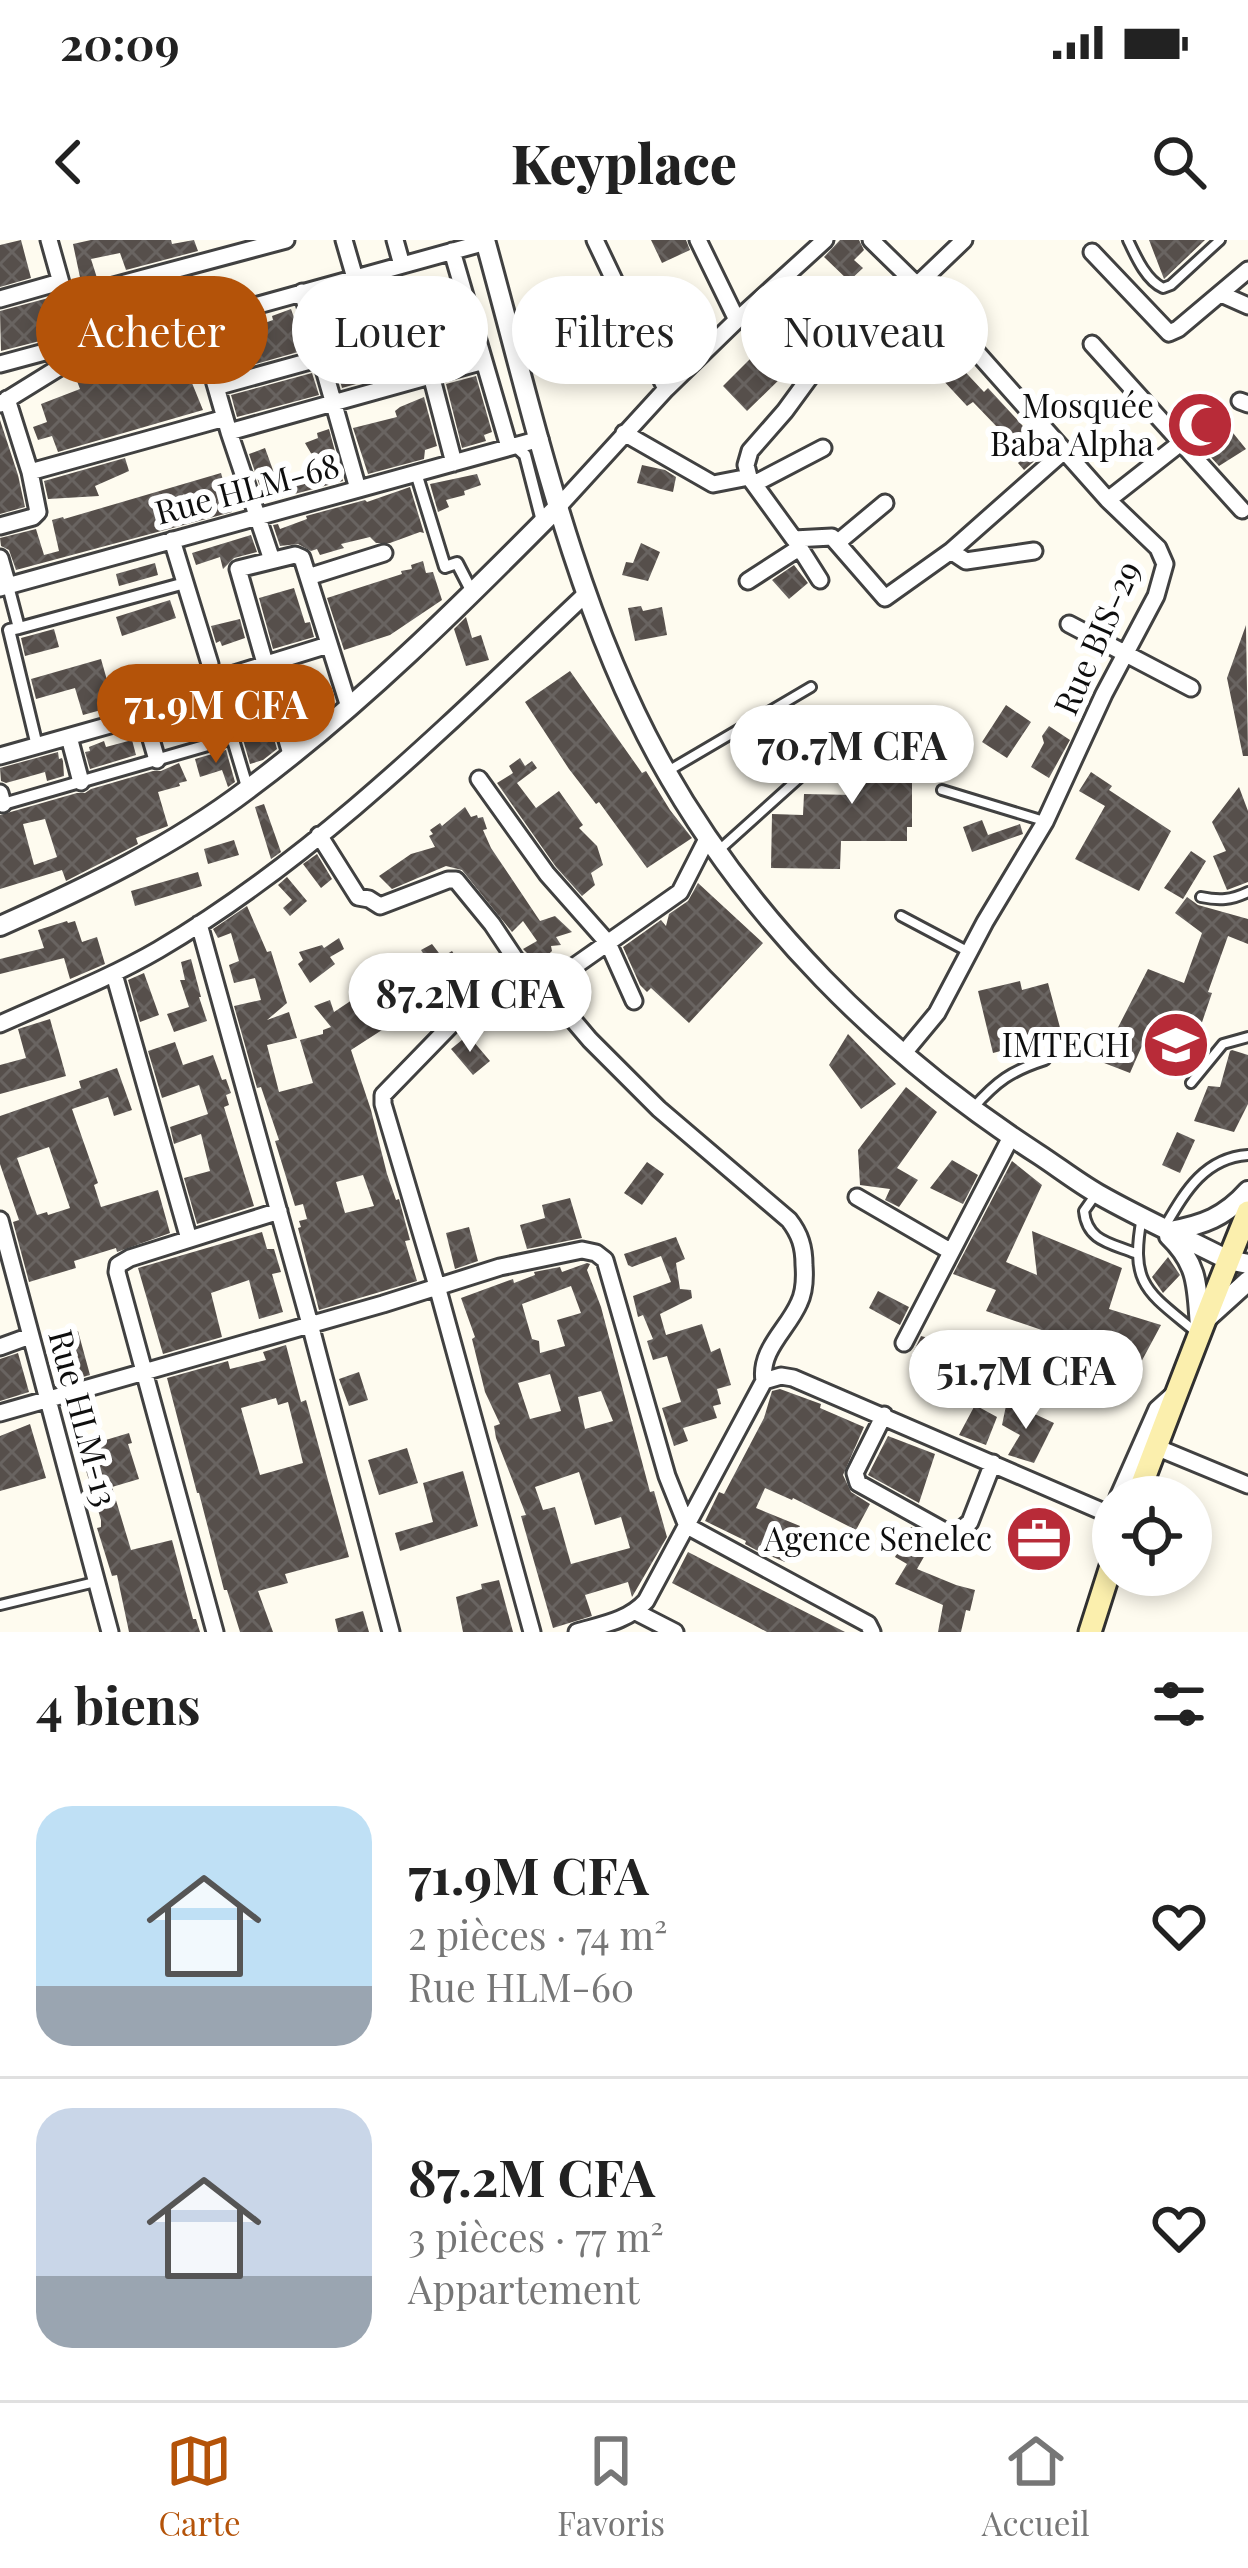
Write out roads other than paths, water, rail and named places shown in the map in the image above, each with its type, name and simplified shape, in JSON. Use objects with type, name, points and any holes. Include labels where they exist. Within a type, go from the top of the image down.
[{"type":"main road","points":[[1145,1476],[1200,1328],[1238,1262],[1248,1212]]},
{"type":"main road","points":[[1090,1632],[1102,1596]]},
{"type":"street","points":[[49,240],[58,276]]},
{"type":"street","points":[[151,276],[286,240]]},
{"type":"street","points":[[344,240],[354,276]]},
{"type":"street","points":[[395,240],[402,265]]},
{"type":"street","points":[[595,240],[665,389]]},
{"type":"street","points":[[698,240],[736,320]]},
{"type":"street","points":[[796,240],[806,258]]},
{"type":"street","points":[[0,926],[135,861],[248,790],[350,707],[560,506],[665,389],[825,240]]},
{"type":"street","points":[[872,240],[908,276]]},
{"type":"street","points":[[926,276],[964,240]]},
{"type":"street","points":[[362,276],[486,241],[587,592],[667,772],[754,903],[903,1054],[971,1110],[1096,1193],[1238,1262]]},
{"type":"street","points":[[455,247],[512,447]]},
{"type":"street","points":[[1092,252],[1166,332],[1178,329],[1248,270]]},
{"type":"street","points":[[0,299],[36,289]]},
{"type":"street","points":[[1221,294],[1248,306]]},
{"type":"street","points":[[1092,344],[1242,510]]},
{"type":"street","points":[[0,364],[36,357]]},
{"type":"street","points":[[216,387],[292,366]]},
{"type":"street","points":[[988,366],[1108,500],[1183,442]]},
{"type":"street","points":[[488,373],[512,447],[525,455],[542,523]]},
{"type":"street","points":[[0,526],[33,518],[38,512],[4,401],[36,379]]},
{"type":"street","points":[[215,384],[272,560]]},
{"type":"street","points":[[328,384],[358,489]]},
{"type":"street","points":[[29,472],[398,384]]},
{"type":"street","points":[[433,384],[454,463]]},
{"type":"street","points":[[805,384],[746,458],[751,480],[820,580]]},
{"type":"street","points":[[624,433],[713,484],[751,480],[823,448]]},
{"type":"street","name":"Rue HLM-68","points":[[4,587],[540,439]]},
{"type":"street","points":[[885,598],[951,551],[1063,452]]},
{"type":"street","points":[[416,473],[445,567],[457,563],[472,592]]},
{"type":"street","name":"Rue BIS-29","points":[[903,1054],[937,1013],[1045,822],[1156,596],[1164,572],[1163,556],[1108,500]]},
{"type":"street","points":[[837,543],[885,503]]},
{"type":"street","points":[[748,581],[797,543],[829,536],[902,611]]},
{"type":"street","points":[[172,541],[248,790]]},
{"type":"street","points":[[951,551],[966,561],[1034,551]]},
{"type":"street","points":[[308,577],[383,553]]},
{"type":"street","points":[[291,754],[238,569],[300,555],[350,707]]},
{"type":"street","points":[[0,559],[19,628]]},
{"type":"street","points":[[37,746],[9,630],[185,583]]},
{"type":"street","points":[[0,1024],[158,950],[319,835],[408,761],[587,592]]},
{"type":"street","points":[[1069,623],[1191,688]]},
{"type":"street","points":[[213,672],[266,664],[328,645]]},
{"type":"street","points":[[0,756],[188,703],[200,696],[213,672]]},
{"type":"street","points":[[144,715],[157,760]]},
{"type":"street","points":[[69,736],[81,782]]},
{"type":"street","points":[[1,801],[232,738]]},
{"type":"street","points":[[479,778],[548,874],[608,943],[634,1000]]},
{"type":"street","points":[[319,835],[358,897],[380,907],[457,880],[518,963],[580,1030],[798,1231],[804,1255],[799,1305],[764,1364],[764,1381],[654,1587],[636,1612],[577,1632]]},
{"type":"street","points":[[545,987],[680,892],[712,844]]},
{"type":"street","points":[[199,923],[391,1632]]},
{"type":"street","points":[[518,963],[486,989],[383,1095],[383,1104],[532,1632]]},
{"type":"street","points":[[114,974],[189,1239]]},
{"type":"street","points":[[904,1342],[1012,1137]]},
{"type":"street","points":[[1158,1225],[1211,1222],[1248,1191]]},
{"type":"street","points":[[857,1197],[950,1251]]},
{"type":"street","points":[[215,1632],[117,1278],[118,1265],[279,1211]]},
{"type":"street","name":"Rue HLM-13","points":[[0,1220],[110,1632]]},
{"type":"street","points":[[1158,1225],[1183,1250],[1195,1273],[1200,1328]]},
{"type":"street","points":[[0,1413],[500,1267],[582,1250],[596,1253],[605,1260],[667,1476],[687,1526],[868,1624],[872,1632]]},
{"type":"street","points":[[1200,1328],[1248,1281]]},
{"type":"street","points":[[0,1347],[30,1336]]},
{"type":"street","points":[[764,1381],[794,1378],[1092,1505]]},
{"type":"street","points":[[1127,1476],[1156,1408],[1180,1389]]},
{"type":"street","points":[[884,1415],[855,1473],[858,1484],[948,1533],[957,1533],[970,1522],[993,1463]]},
{"type":"street","points":[[1156,1447],[1248,1485]]},
{"type":"street","points":[[636,1612],[675,1632]]},
{"type":"lane","points":[[1128,240],[1156,285],[1163,288],[1220,240]]},
{"type":"lane","points":[[667,772],[811,687]]},
{"type":"lane","points":[[712,844],[828,752]]},
{"type":"lane","points":[[942,790],[1045,822]]},
{"type":"lane","points":[[1202,897],[1234,899],[1248,892]]},
{"type":"lane","points":[[901,916],[970,953]]},
{"type":"lane","points":[[1191,1084],[1223,1044],[1248,1037]]},
{"type":"lane","points":[[971,1110],[996,1082],[1045,1060]]},
{"type":"lane","points":[[1135,1253],[1208,1168],[1248,1156]]},
{"type":"lane","points":[[1096,1193],[1084,1211],[1090,1234],[1135,1253]]},
{"type":"lane","points":[[1135,1253],[1143,1282],[1156,1299],[1200,1328]]},
{"type":"lane","points":[[0,1605],[97,1581]]},
{"type":"place","name":"Mosquée Baba Alpha","points":[[1200,425]]},
{"type":"place","name":"IMTECH","points":[[1176,1045]]},
{"type":"place","name":"Agence Senelec","points":[[1039,1539]]}]
